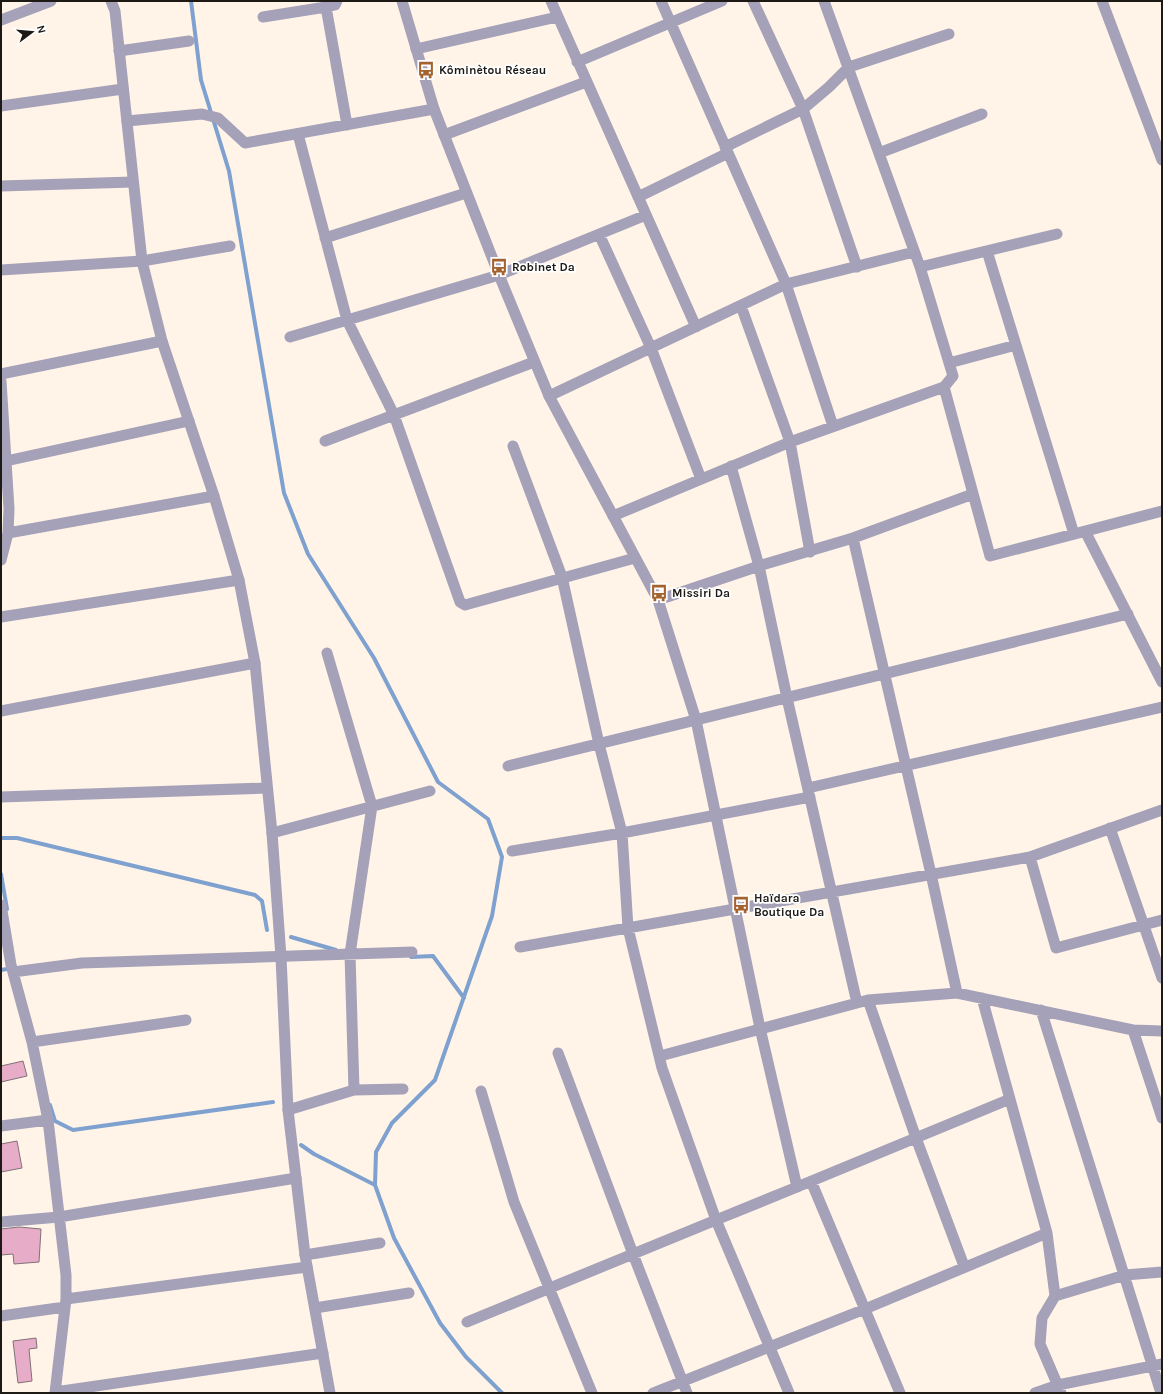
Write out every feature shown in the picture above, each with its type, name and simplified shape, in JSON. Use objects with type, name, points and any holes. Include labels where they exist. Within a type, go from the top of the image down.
[{"type":"street","points":[[1,20],[48,1]]},
{"type":"street","points":[[111,1],[115,11],[142,261],[162,342],[214,496],[239,580],[255,663],[272,833],[281,957],[288,1110],[305,1255],[330,1393]]},
{"type":"street","points":[[263,18],[335,5],[337,1]]},
{"type":"street","points":[[402,1],[434,109],[534,362],[549,396],[658,600],[696,720],[760,1028],[797,1187]]},
{"type":"street","points":[[551,1],[696,327]]},
{"type":"street","points":[[661,1],[786,284],[833,426]]},
{"type":"street","points":[[577,62],[722,1]]},
{"type":"street","points":[[753,1],[803,108],[857,266]]},
{"type":"street","points":[[613,516],[790,442],[944,387],[953,376],[920,267],[824,1]]},
{"type":"street","points":[[1102,1],[1162,160]]},
{"type":"street","points":[[326,7],[347,125]]},
{"type":"street","points":[[416,49],[557,17]]},
{"type":"street","points":[[638,197],[803,108],[829,87],[849,67],[949,34]]},
{"type":"street","points":[[119,51],[189,41]]},
{"type":"street","points":[[444,134],[586,82]]},
{"type":"street","points":[[1,106],[123,89]]},
{"type":"street","points":[[127,120],[202,114],[218,118],[245,143],[434,109]]},
{"type":"street","points":[[879,153],[982,114]]},
{"type":"street","points":[[298,134],[347,320],[394,415],[462,604],[465,605],[562,577],[636,558]]},
{"type":"street","points":[[1,186],[134,182]]},
{"type":"street","points":[[325,238],[466,192]]},
{"type":"street","points":[[290,337],[499,275],[646,215]]},
{"type":"street","points":[[598,234],[651,348],[701,479]]},
{"type":"street","points":[[920,267],[1057,234]]},
{"type":"street","points":[[1,270],[142,261],[230,246]]},
{"type":"street","points":[[987,251],[1074,534]]},
{"type":"street","points":[[549,396],[786,284],[914,252]]},
{"type":"street","points":[[741,306],[790,442],[810,552]]},
{"type":"street","points":[[1,374],[162,342]]},
{"type":"street","points":[[949,363],[1016,345]]},
{"type":"street","points":[[325,441],[534,362]]},
{"type":"street","points":[[1,381],[6,461],[4,475],[9,508],[8,533],[1,560]]},
{"type":"street","points":[[944,387],[990,556],[1162,511]]},
{"type":"street","points":[[6,461],[189,421]]},
{"type":"street","points":[[513,446],[562,577],[599,744],[622,834],[628,928],[662,1068],[716,1220],[789,1393]]},
{"type":"street","points":[[731,466],[759,566],[787,698],[832,892],[862,1001],[964,1266]]},
{"type":"street","points":[[658,600],[759,566],[853,538],[973,494]]},
{"type":"street","points":[[8,533],[214,496]]},
{"type":"street","points":[[1086,531],[1162,682]]},
{"type":"street","points":[[853,538],[957,993]]},
{"type":"street","points":[[1,617],[239,580]]},
{"type":"street","points":[[508,766],[1128,614]]},
{"type":"street","points":[[326,653],[372,806],[350,954],[354,1090]]},
{"type":"street","points":[[1,711],[255,663]]},
{"type":"street","points":[[512,851],[622,834],[715,815],[906,766],[1162,707]]},
{"type":"street","points":[[1,796],[267,788]]},
{"type":"street","points":[[272,833],[430,791]]},
{"type":"street","points":[[520,947],[1030,857],[1162,810]]},
{"type":"street","points":[[1110,828],[1162,978]]},
{"type":"street","points":[[1030,857],[1056,948],[1162,920]]},
{"type":"street","points":[[1,905],[8,968],[32,1042],[48,1120],[66,1275],[66,1303],[55,1392],[323,1353]]},
{"type":"street","points":[[8,968],[82,963],[412,952]]},
{"type":"street","points":[[660,1056],[862,1001],[957,993],[1133,1030],[1162,1031]]},
{"type":"street","points":[[982,998],[1047,1233],[1055,1296],[1042,1318],[1040,1344],[1060,1389]]},
{"type":"street","points":[[1041,1010],[1125,1275],[1157,1365],[1161,1393]]},
{"type":"street","points":[[32,1042],[186,1020]]},
{"type":"street","points":[[1133,1030],[1162,1118]]},
{"type":"street","points":[[558,1053],[687,1393]]},
{"type":"street","points":[[288,1110],[354,1090],[403,1089]]},
{"type":"street","points":[[481,1091],[514,1202],[592,1393]]},
{"type":"street","points":[[467,1322],[1010,1099]]},
{"type":"street","points":[[1,1126],[48,1120]]},
{"type":"street","points":[[1,1222],[59,1217],[296,1178]]},
{"type":"street","points":[[811,1181],[900,1393]]},
{"type":"street","points":[[653,1393],[865,1309],[964,1266],[1047,1233]]},
{"type":"street","points":[[305,1255],[380,1243]]},
{"type":"street","points":[[1,1316],[66,1303],[307,1267]]},
{"type":"street","points":[[1055,1296],[1125,1275],[1162,1272]]},
{"type":"street","points":[[314,1308],[409,1293]]},
{"type":"street","points":[[1035,1393],[1060,1389],[1157,1365]]},
{"type":"building","points":[[23,1061],[27,1076],[1,1082],[1,1066]]},
{"type":"building","points":[[17,1141],[22,1168],[1,1172],[1,1144]]},
{"type":"building","points":[[19,1227],[41,1229],[39,1262],[14,1264],[13,1254],[1,1255],[1,1229]]},
{"type":"building","points":[[36,1338],[37,1348],[29,1349],[32,1381],[18,1383],[13,1341]]},
{"type":"waterway","points":[[191,1],[201,80],[229,171],[284,493],[308,554],[374,658],[438,782],[488,819],[502,857],[492,916],[435,1080],[392,1123],[376,1152],[375,1185],[394,1238],[440,1323],[466,1357],[502,1393]]},
{"type":"waterway","points":[[1,838],[17,838],[255,895],[262,901],[267,930]]},
{"type":"waterway","points":[[1,874],[7,909]]},
{"type":"waterway","points":[[291,937],[336,950]]},
{"type":"waterway","points":[[411,957],[433,956],[464,998]]},
{"type":"waterway","points":[[1,970],[7,969]]},
{"type":"waterway","points":[[50,1105],[55,1121],[73,1130],[273,1102]]},
{"type":"waterway","points":[[301,1145],[314,1154],[375,1185]]},
{"type":"place","name":"Kôminètou Réseau","points":[[426,70]]},
{"type":"place","name":"Robinet Da","points":[[499,267]]},
{"type":"place","name":"Missiri Da","points":[[659,593]]},
{"type":"place","name":"Haïdara Boutique Da","points":[[741,905]]}]
